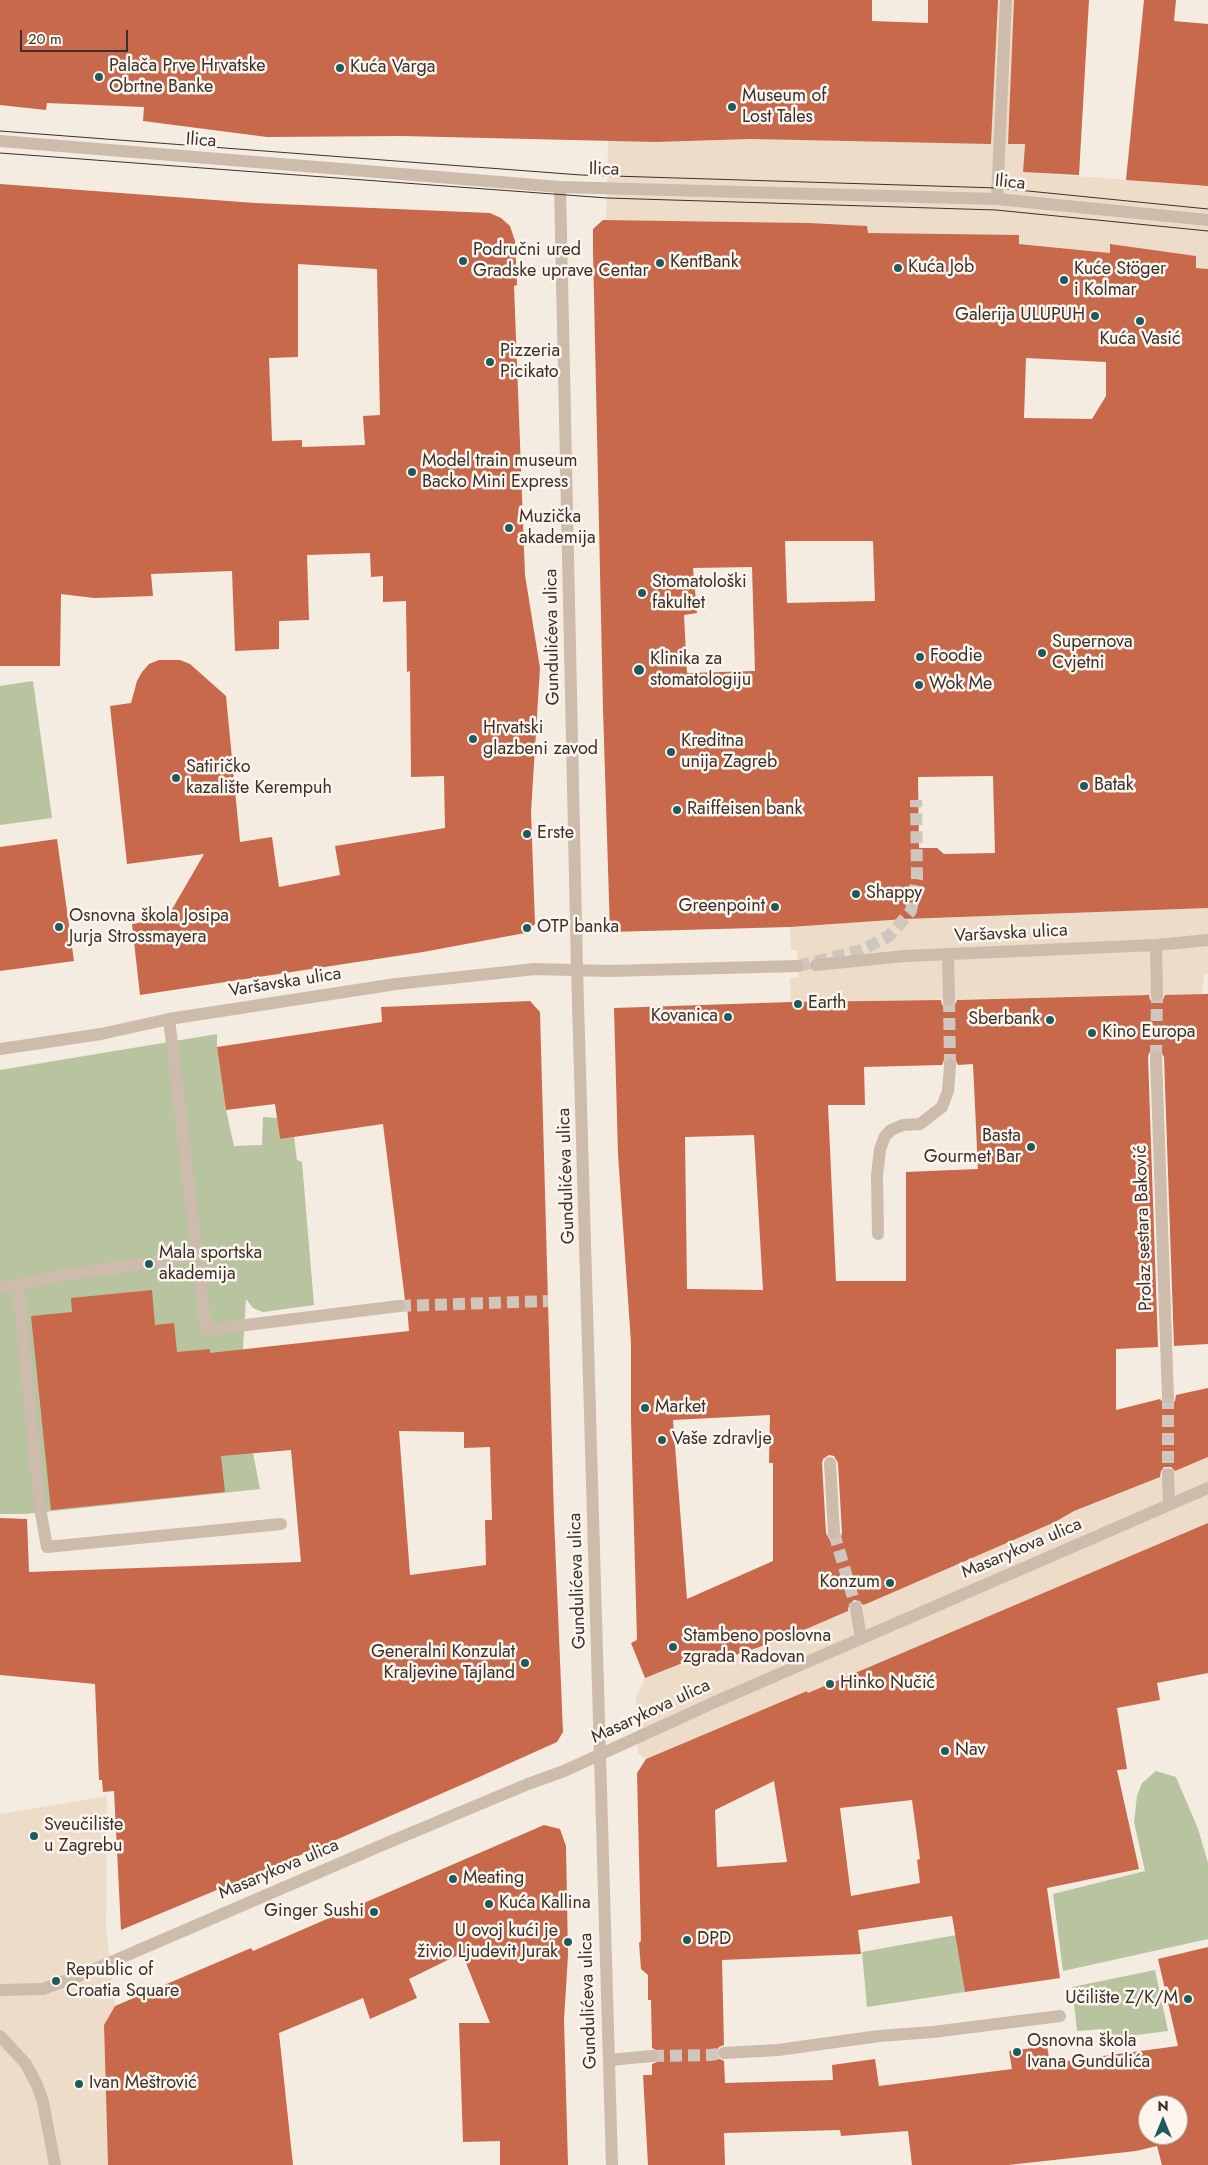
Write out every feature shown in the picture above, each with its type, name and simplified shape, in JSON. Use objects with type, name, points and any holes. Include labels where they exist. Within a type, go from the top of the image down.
[{"type":"street","points":[[997,199],[1006,0]]},
{"type":"street","name":"Ilica","points":[[0,141],[560,187],[997,199],[1208,220]]},
{"type":"street","name":"Gundulićeva ulica","points":[[560,187],[577,969],[612,2165]]},
{"type":"street","name":"Varšavska ulica","points":[[816,965],[905,956],[1156,945],[1208,940]]},
{"type":"street","points":[[1156,945],[1157,995]]},
{"type":"street","points":[[948,954],[949,1000]]},
{"type":"street","name":"Varšavska ulica","points":[[0,1049],[101,1034],[169,1019],[396,984],[535,969],[609,971],[798,966]]},
{"type":"street","points":[[169,1019],[206,1330],[399,1306]]},
{"type":"street","name":"Prolaz sestara Baković","points":[[1156,1057],[1168,1397]]},
{"type":"street","points":[[878,1234],[877,1176],[880,1149],[891,1130],[903,1125],[920,1124],[942,1107],[948,1091],[950,1065]]},
{"type":"street","points":[[0,1287],[57,1276],[197,1256]]},
{"type":"street","points":[[18,1285],[40,1508],[47,1547],[281,1524]]},
{"type":"street","points":[[830,1463],[834,1533]]},
{"type":"street","points":[[1168,1474],[1169,1505]]},
{"type":"street","name":"Masarykova ulica","points":[[0,1990],[44,1988],[81,1975],[387,1843],[601,1755],[716,1702],[1208,1488]]},
{"type":"street","points":[[856,1608],[861,1639]]},
{"type":"street","points":[[724,2053],[778,2050],[879,2036],[933,2032],[1060,2016]]},
{"type":"street","points":[[0,2036],[26,2064],[37,2085],[43,2102],[55,2165]]},
{"type":"street","points":[[609,2060],[652,2056]]},
{"type":"green space","points":[[33,681],[52,818],[0,825],[0,686]]},
{"type":"green space","name":"Mala sportska akademija","points":[[217,1034],[217,1047],[226,1110],[234,1146],[262,1145],[263,1117],[277,1118],[280,1139],[294,1137],[297,1160],[302,1162],[314,1305],[263,1312],[253,1308],[246,1299],[243,1349],[253,1453],[260,1489],[25,1514],[0,1514],[0,1070]]},
{"type":"green space","points":[[1156,1771],[1176,1777],[1198,1829],[1208,1863],[1208,1939],[1063,1971],[1053,1894],[1145,1871],[1134,1822],[1137,1796],[1142,1783]]},
{"type":"green space","points":[[956,1935],[965,1992],[867,2007],[862,1952]]},
{"type":"green space","points":[[1155,1970],[1168,2031],[1105,2039],[1103,2029],[1077,2031],[1072,1987]]},
{"type":"shaded area","points":[[985,0],[1033,0],[1023,172],[1208,186],[1208,269],[1196,268],[1196,256],[1110,244],[1110,253],[927,234],[868,233],[867,226],[809,223],[606,220],[608,140],[656,142],[751,139],[982,143]]},
{"type":"shaded area","points":[[1208,908],[1208,973],[1204,974],[1202,995],[791,1002],[790,978],[799,977],[797,950],[791,950],[790,927],[905,919]]},
{"type":"shaded area","points":[[1208,1457],[1208,1523],[808,1693],[807,1691],[646,1759],[638,1753],[636,1697],[645,1678],[715,1650],[719,1662],[783,1639],[1055,1522],[1074,1511]]},
{"type":"shaded area","name":"Republic of Croatia Square","points":[[107,1796],[106,1926],[115,2006],[104,2025],[108,2165],[0,2165],[0,1814]]},
{"type":"building","points":[[0,0],[872,0],[872,21],[928,23],[928,0],[998,0],[991,144],[751,139],[656,142],[402,136],[267,137],[143,121],[144,107],[47,103],[46,110],[0,105]]},
{"type":"building","points":[[1014,0],[1089,0],[1079,175],[1023,172],[1025,144],[1008,144]]},
{"type":"building","points":[[1144,0],[1176,0],[1174,21],[1208,24],[1208,186],[1126,180]]},
{"type":"building","points":[[0,184],[255,203],[490,213],[501,218],[510,226],[515,241],[517,285],[514,286],[525,575],[540,668],[531,812],[535,924],[525,933],[423,952],[140,995],[132,924],[167,918],[204,854],[127,864],[110,706],[131,703],[137,681],[149,664],[159,660],[180,660],[190,664],[226,696],[240,842],[272,837],[279,887],[340,875],[335,846],[445,828],[444,776],[411,777],[410,671],[407,672],[406,601],[383,602],[383,576],[371,577],[370,553],[307,555],[309,620],[279,621],[279,649],[235,651],[232,571],[151,574],[153,596],[94,598],[61,594],[60,666],[0,666]],"holes":[[[298,264],[377,269],[380,415],[363,416],[365,445],[302,447],[302,440],[272,441],[269,358],[298,357]]]},
{"type":"building","points":[[603,220],[809,223],[867,226],[868,233],[1019,235],[1019,244],[1110,253],[1110,244],[1196,256],[1196,268],[1208,269],[1208,908],[905,919],[790,927],[610,932],[603,709],[593,229]],"holes":[[[1026,358],[1106,362],[1106,396],[1092,419],[1024,418]],[[785,541],[873,541],[875,601],[787,603]],[[752,567],[755,671],[687,673],[684,615],[697,613],[693,568]],[[993,776],[995,853],[944,854],[937,848],[919,848],[918,777]]]},
{"type":"building","points":[[57,839],[74,961],[0,971],[0,847]]},
{"type":"building","points":[[1208,994],[1208,1344],[1174,1346],[1164,1057],[1160,1050],[1155,1049],[1149,1053],[1148,1057],[1158,1347],[1116,1349],[1116,1410],[1160,1399],[1164,1404],[1169,1405],[1175,1401],[1176,1395],[1208,1388],[1208,1457],[1175,1471],[1171,1467],[1164,1467],[1160,1477],[1074,1511],[1055,1522],[866,1604],[863,1605],[859,1601],[854,1600],[849,1605],[848,1611],[783,1639],[718,1661],[715,1650],[645,1678],[631,1643],[637,1640],[631,1419],[631,1343],[618,1154],[614,1008],[791,1002],[941,1000],[942,1005],[949,1008],[954,1007],[957,1000],[1149,995],[1150,1000],[1157,1003],[1162,1002],[1165,995]],"holes":[[[950,1057],[955,1059],[958,1065],[973,1064],[978,1169],[906,1172],[906,1281],[836,1281],[828,1105],[865,1105],[864,1067],[942,1065],[944,1060]],[[754,1135],[763,1290],[687,1289],[685,1137]],[[770,1415],[769,1463],[773,1463],[773,1561],[687,1599],[673,1420]],[[829,1455],[834,1456],[838,1463],[842,1533],[841,1537],[835,1541],[830,1540],[826,1533],[823,1459]]]},
{"type":"building","points":[[530,1001],[540,1012],[554,1518],[563,1732],[557,1742],[477,1778],[322,1846],[121,1930],[114,1791],[103,1792],[102,1780],[99,1780],[95,1684],[0,1675],[0,1518],[27,1519],[29,1572],[301,1562],[291,1450],[221,1456],[225,1492],[51,1510],[31,1316],[72,1312],[71,1298],[152,1290],[155,1325],[174,1323],[177,1352],[210,1349],[210,1353],[409,1331],[383,1124],[280,1139],[275,1104],[226,1110],[217,1047],[382,1022],[381,1007]],"holes":[[[399,1431],[464,1432],[464,1448],[490,1447],[492,1520],[485,1520],[486,1565],[410,1575]]]},
{"type":"building","points":[[1208,1523],[1208,1673],[1157,1683],[1160,1700],[1117,1708],[1127,1769],[1117,1770],[1139,1869],[1047,1888],[1060,1978],[965,1992],[952,1916],[858,1930],[861,1954],[722,1960],[724,2045],[719,2047],[716,2053],[718,2058],[724,2061],[725,2083],[833,2080],[832,2065],[875,2059],[879,2086],[1012,2069],[1009,2051],[1047,2046],[1050,2063],[1178,2046],[1158,1959],[1208,1947],[1208,2165],[1162,2165],[1157,2146],[1136,2151],[1008,2165],[912,2165],[908,2131],[841,2136],[840,2130],[724,2133],[725,2165],[648,2165],[643,2075],[652,2075],[652,2064],[657,2062],[660,2056],[658,2051],[652,2048],[651,2000],[648,2000],[648,1975],[641,1969],[637,1773],[646,1759],[807,1691],[808,1693]],"holes":[[[774,1781],[787,1862],[717,1867],[715,1810]],[[912,1800],[920,1859],[917,1860],[920,1883],[851,1896],[840,1808]]]},
{"type":"building","points":[[544,1825],[560,1829],[566,1846],[568,1955],[564,2020],[568,2165],[500,2165],[500,2141],[463,2142],[459,2023],[490,2023],[462,1953],[409,1979],[417,1998],[370,2019],[363,1998],[279,2033],[293,2165],[108,2165],[104,2025],[115,2006],[251,1948],[253,1951]]},
{"type":"tunnel","points":[[798,966],[862,950],[889,936],[911,911],[917,879],[916,800]]},
{"type":"tunnel","points":[[1156,1057],[1157,995]]},
{"type":"tunnel","points":[[949,1000],[950,1065]]},
{"type":"tunnel","points":[[399,1306],[548,1301]]},
{"type":"tunnel","points":[[1168,1397],[1168,1474]]},
{"type":"tunnel","points":[[834,1533],[856,1608]]},
{"type":"tunnel","points":[[652,2056],[724,2053]]},
{"type":"tram line","points":[[0,131],[581,175],[998,188],[1208,209]]},
{"type":"tram line","points":[[0,153],[607,198],[996,210],[1208,231]]},
{"type":"place","name":"Kuća Varga","points":[[340,68]]},
{"type":"place","name":"Palača Prve Hrvatske Obrtne Banke","points":[[99,77]]},
{"type":"place","name":"Museum of Lost Tales","points":[[732,107]]},
{"type":"place","name":"Područni ured Gradske uprave Centar","points":[[463,261]]},
{"type":"place","name":"KentBank","points":[[660,263]]},
{"type":"place","name":"Kuća Job","points":[[898,268]]},
{"type":"place","name":"Kuće Stöger i Kolmar","points":[[1064,280]]},
{"type":"place","name":"Galerija ULUPUH","points":[[1095,316]]},
{"type":"place","name":"Kuća Vasić","points":[[1140,321]]},
{"type":"place","name":"Pizzeria Picikato","points":[[490,362]]},
{"type":"place","name":"Model train museum Backo Mini Express","points":[[412,472]]},
{"type":"place","name":"Muzička akademija","points":[[509,528]]},
{"type":"place","name":"Stomatološki fakultet","points":[[642,593]]},
{"type":"place","name":"Supernova Cvjetni","points":[[1042,653]]},
{"type":"place","name":"Foodie","points":[[920,657]]},
{"type":"place","name":"Klinika za stomatologiju","points":[[639,670]]},
{"type":"place","name":"Wok Me","points":[[919,685]]},
{"type":"place","name":"Hrvatski glazbeni zavod","points":[[473,739]]},
{"type":"place","name":"Kreditna unija Zagreb","points":[[671,752]]},
{"type":"place","name":"Satiričko kazalište Kerempuh","points":[[176,778]]},
{"type":"place","name":"Batak","points":[[1084,786]]},
{"type":"place","name":"Raiffeisen bank","points":[[677,810]]},
{"type":"place","name":"Erste","points":[[527,834]]},
{"type":"place","name":"Shappy","points":[[856,894]]},
{"type":"place","name":"Greenpoint","points":[[775,907]]},
{"type":"place","name":"Osnovna škola Josipa Jurja Strossmayera","points":[[59,927]]},
{"type":"place","name":"OTP banka","points":[[527,928]]},
{"type":"place","name":"Earth","points":[[798,1004]]},
{"type":"place","name":"Kovanica","points":[[728,1017]]},
{"type":"place","name":"Sberbank","points":[[1050,1020]]},
{"type":"place","name":"Kino Europa","points":[[1092,1033]]},
{"type":"place","name":"Basta Gourmet Bar","points":[[1031,1147]]},
{"type":"place","name":"Mala sportska akademija","points":[[149,1264]]},
{"type":"place","name":"Market","points":[[645,1408]]},
{"type":"place","name":"Vaše zdravlje","points":[[662,1440]]},
{"type":"place","name":"Konzum","points":[[890,1583]]},
{"type":"place","name":"Stambeno poslovna zgrada Radovan","points":[[673,1647]]},
{"type":"place","name":"Generalni Konzulat Kraljevine Tajland","points":[[525,1663]]},
{"type":"place","name":"Hinko Nučić","points":[[830,1684]]},
{"type":"place","name":"Nav","points":[[945,1751]]},
{"type":"place","name":"Sveučilište u Zagrebu","points":[[34,1836]]},
{"type":"place","name":"Meating","points":[[453,1879]]},
{"type":"place","name":"Kuća Kallina","points":[[489,1904]]},
{"type":"place","name":"Ginger Sushi","points":[[374,1912]]},
{"type":"place","name":"DPD","points":[[687,1940]]},
{"type":"place","name":"U ovoj kući je živio Ljudevit Jurak","points":[[568,1942]]},
{"type":"place","name":"Republic of Croatia Square","points":[[56,1981]]},
{"type":"place","name":"Učilište Z/K/M","points":[[1188,1999]]},
{"type":"place","name":"Osnovna škola Ivana Gundulića","points":[[1017,2052]]},
{"type":"place","name":"Ivan Meštrović","points":[[79,2084]]}]
